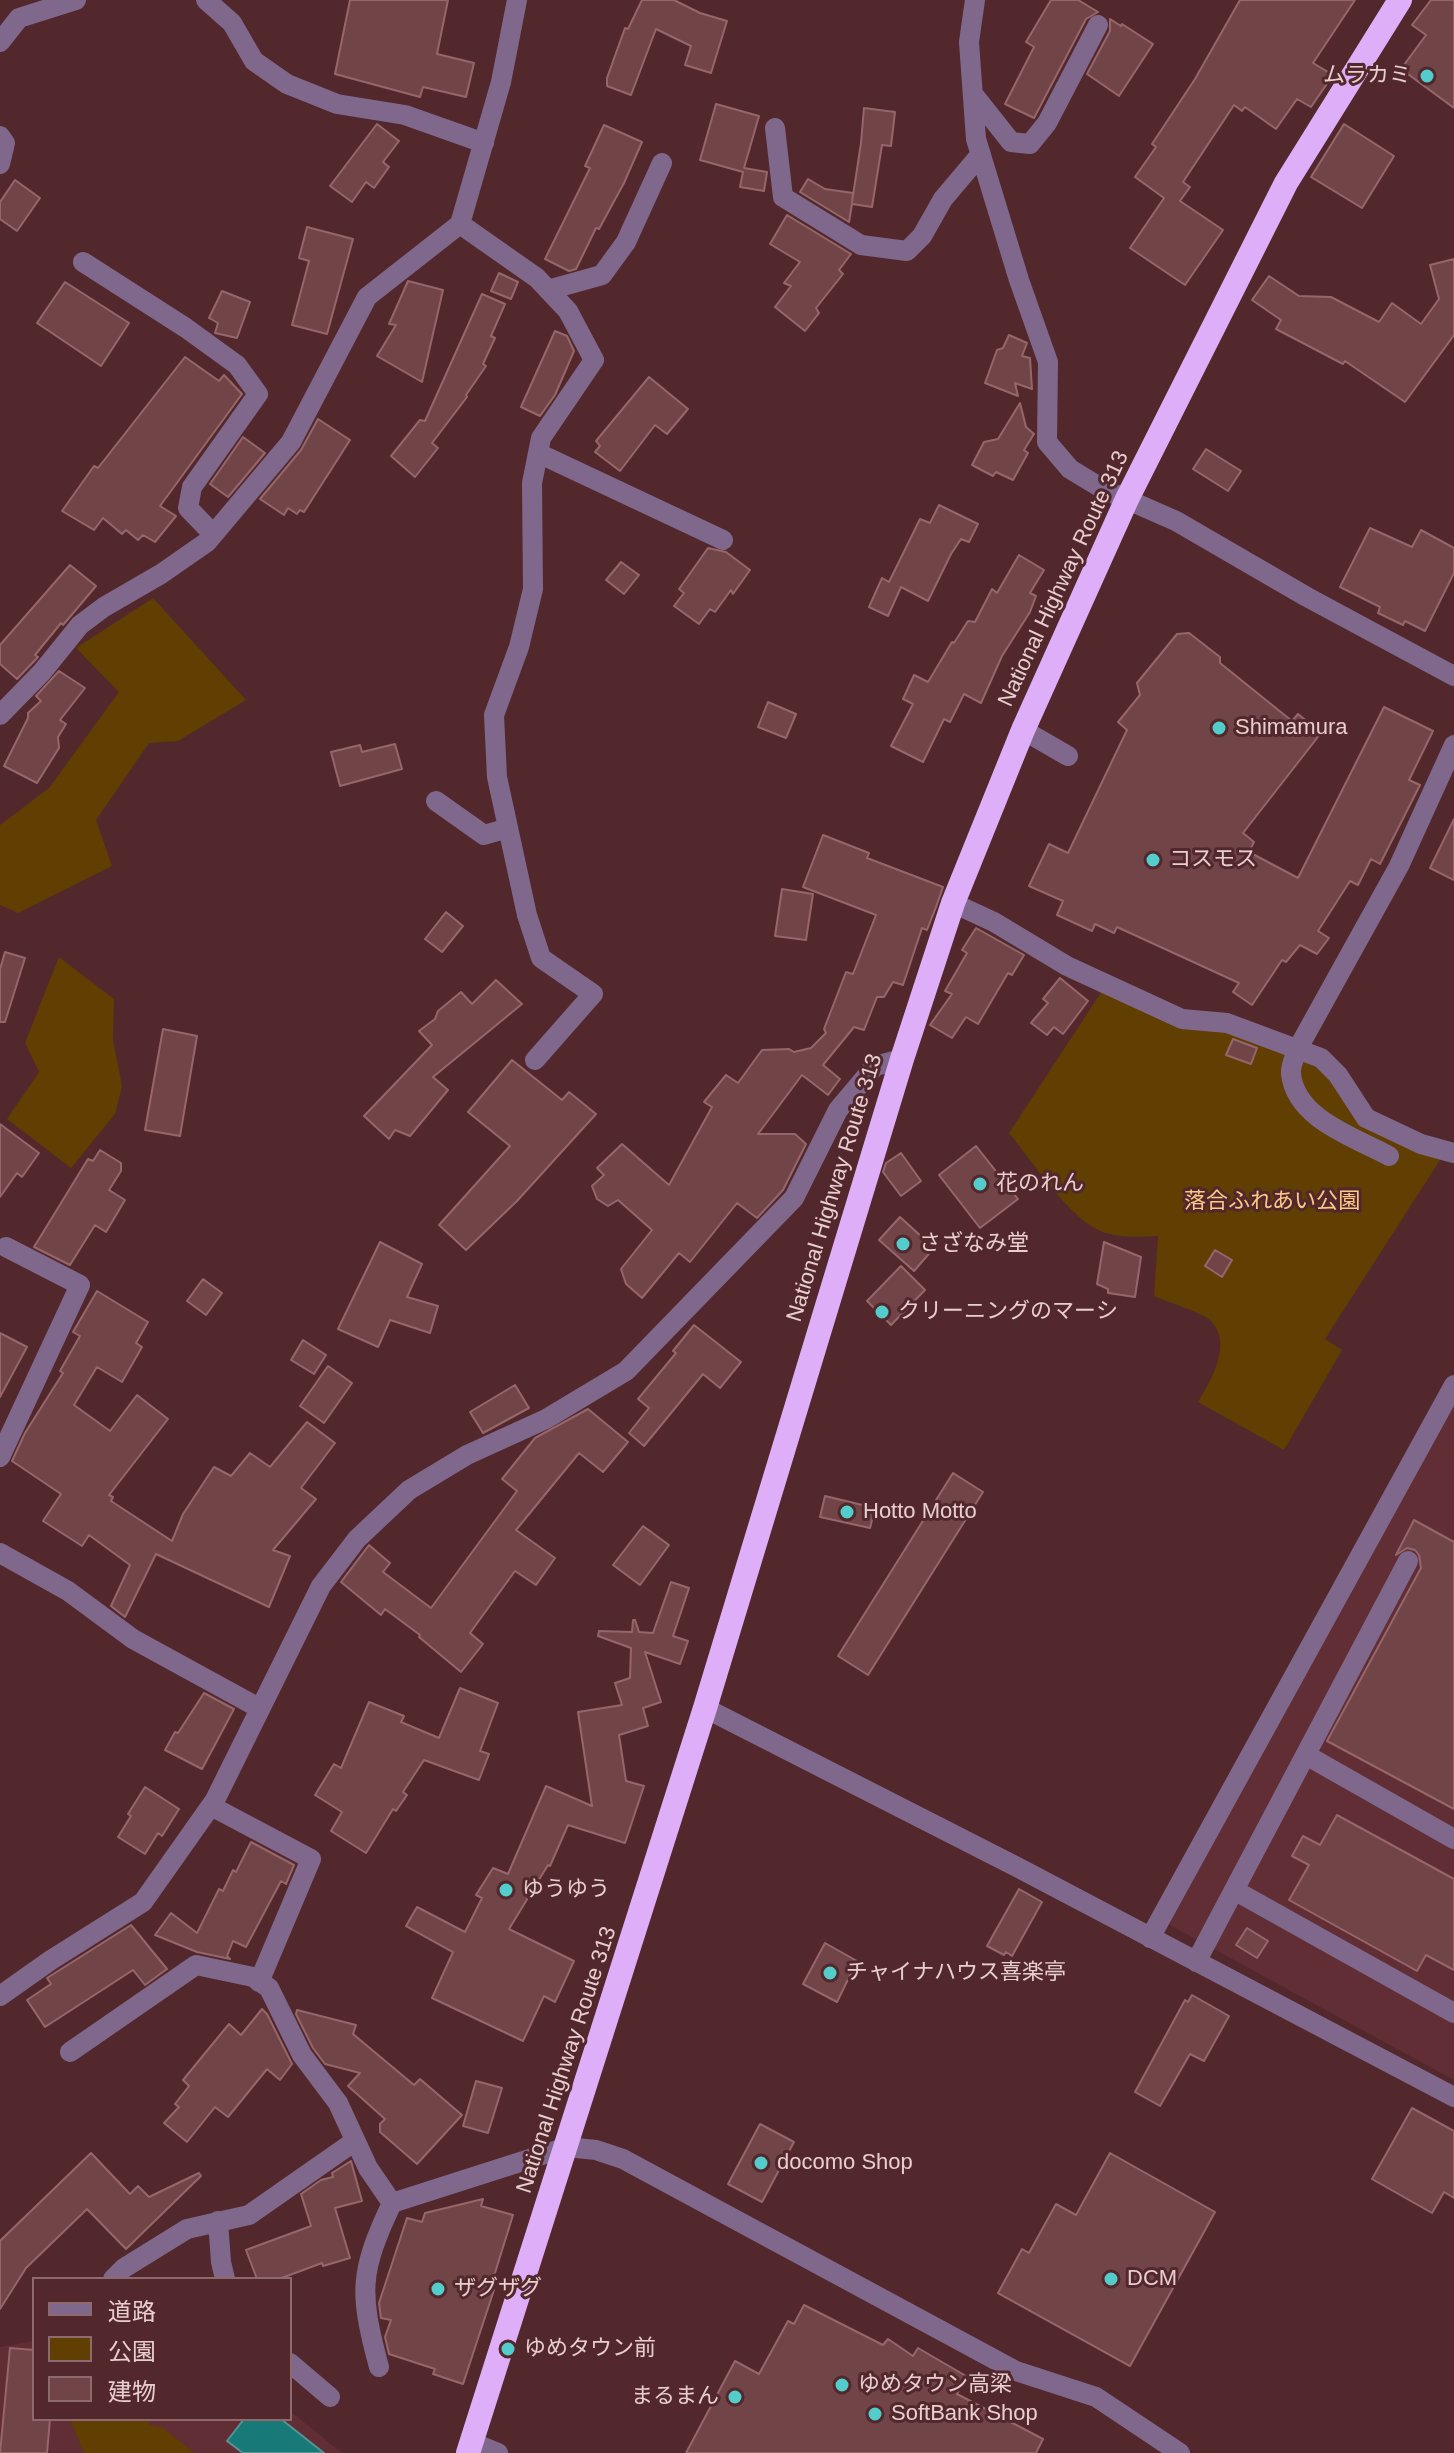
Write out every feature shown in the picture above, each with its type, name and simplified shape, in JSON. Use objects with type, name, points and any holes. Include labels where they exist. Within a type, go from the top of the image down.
[{"type":"highway","name":"National Highway Route 313","points":[[470,2448],[705,1708],[902,1059],[953,903],[1023,730],[1127,499],[1286,183],[1400,0]]},
{"type":"street","points":[[206,0],[232,23],[254,61],[287,84],[337,104],[405,115],[484,143]]},
{"type":"street","points":[[0,715],[42,672],[80,625],[207,542],[291,442],[367,297],[460,224],[501,82],[517,0]]},
{"type":"street","points":[[975,0],[969,42],[976,139],[1019,280],[1048,362],[1047,442],[1070,469],[1103,489],[1176,521],[1307,597],[1454,676]]},
{"type":"street","points":[[0,42],[19,18],[69,1]]},
{"type":"street","points":[[973,94],[1011,142],[1030,144],[1047,123],[1098,25]]},
{"type":"street","points":[[775,128],[783,197],[861,245],[907,251],[922,236],[943,199],[981,154]]},
{"type":"street","points":[[0,136],[5,143],[0,164]]},
{"type":"street","points":[[548,290],[602,275],[626,242],[662,163]]},
{"type":"street","points":[[460,224],[537,278],[568,311],[594,360],[541,438],[532,483],[533,589],[519,647],[494,715],[497,777],[527,915],[541,958],[593,994],[535,1060]]},
{"type":"street","points":[[83,262],[186,328],[237,365],[258,394],[192,487],[188,508],[213,534]]},
{"type":"street","points":[[538,453],[723,540]]},
{"type":"street","points":[[1023,730],[1068,756]]},
{"type":"street","points":[[1389,1156],[1314,1115],[1297,1095],[1290,1071],[1297,1050],[1399,866],[1454,745]]},
{"type":"street","points":[[436,801],[484,835],[508,828]]},
{"type":"street","points":[[953,903],[994,922],[1067,966],[1182,1019],[1227,1023],[1321,1058],[1338,1075],[1366,1118],[1421,1144],[1454,1153]]},
{"type":"street","points":[[0,1996],[143,1902],[211,1806],[321,1586],[357,1539],[409,1490],[467,1455],[546,1419],[626,1371],[794,1198],[838,1110],[875,1066],[902,1059]]},
{"type":"street","points":[[0,1457],[80,1285],[6,1247]]},
{"type":"street","points":[[1150,1938],[1454,1385]]},
{"type":"street","points":[[0,1553],[68,1591],[133,1639],[259,1708]]},
{"type":"street","points":[[1196,1962],[1408,1561]]},
{"type":"street","points":[[705,1708],[1454,2097]]},
{"type":"street","points":[[1306,1755],[1454,1839]]},
{"type":"street","points":[[211,1806],[311,1859],[259,1982]]},
{"type":"street","points":[[1234,1890],[1454,2013]]},
{"type":"street","points":[[70,2052],[196,1965],[253,1977],[269,1988],[302,2055],[338,2103],[368,2168],[392,2203]]},
{"type":"street","points":[[115,2277],[124,2268],[187,2229],[249,2215],[355,2141]]},
{"type":"street","points":[[379,2367],[366,2320],[364,2284],[372,2246],[392,2203],[567,2147],[596,2150],[623,2159],[991,2359],[1016,2371],[1096,2397],[1180,2453]]},
{"type":"street","points":[[218,2221],[225,2277]]},
{"type":"street","points":[[292,2365],[330,2397]]},
{"type":"street","points":[[470,2448],[498,2453]]},
{"type":"shaded area","points":[[1454,1397],[1454,2080],[1168,1924]]},
{"type":"shaded area","points":[[32,2341],[32,2421],[292,2421],[292,2413],[342,2453],[0,2453],[0,2347]]},
{"type":"green space","points":[[153,598],[246,700],[178,741],[149,743],[96,820],[112,866],[18,913],[0,905],[0,825],[49,788],[119,692],[76,648]]},
{"type":"green space","points":[[59,957],[114,999],[113,1040],[122,1086],[115,1114],[71,1168],[7,1119],[39,1072],[25,1043]]},
{"type":"green space","name":"落合ふれあい公園","points":[[1102,991],[1313,1062],[1332,1077],[1359,1119],[1442,1157],[1325,1339],[1342,1350],[1284,1450],[1198,1402],[1218,1362],[1220,1340],[1211,1321],[1154,1296],[1158,1236],[1115,1235],[1091,1226],[1059,1196],[1009,1133]]},
{"type":"green space","points":[[71,2421],[150,2421],[148,2425],[162,2427],[194,2453],[84,2453]]},
{"type":"water","points":[[242,2421],[284,2421],[324,2453],[243,2453],[227,2441]]},
{"type":"building","points":[[350,0],[448,0],[437,54],[474,63],[466,97],[423,87],[420,97],[335,74]]},
{"type":"building","points":[[642,0],[674,0],[700,13],[727,21],[711,73],[685,65],[691,46],[656,29],[631,95],[607,86],[625,28],[628,29]]},
{"type":"building","points":[[1051,0],[1078,0],[1098,12],[1086,19],[1034,118],[1005,104],[1034,47],[1026,42]]},
{"type":"building","points":[[1240,0],[1355,0],[1313,63],[1333,75],[1311,107],[1297,99],[1276,129],[1245,107],[1242,111],[1234,105],[1183,182],[1190,187],[1180,201],[1223,230],[1185,285],[1130,248],[1164,198],[1135,177],[1156,147],[1152,144],[1195,79]]},
{"type":"building","points":[[1431,0],[1454,0],[1454,108],[1401,69],[1426,35],[1412,25]]},
{"type":"building","points":[[1110,19],[1153,44],[1119,96],[1087,74],[1110,31]]},
{"type":"building","points":[[716,104],[759,116],[744,168],[767,172],[764,191],[740,187],[743,172],[700,160]]},
{"type":"building","points":[[864,108],[895,112],[891,146],[882,145],[872,207],[852,204],[849,222],[800,192],[808,179],[825,189],[853,193],[852,202]]},
{"type":"building","points":[[377,124],[399,141],[383,162],[389,167],[374,188],[366,182],[352,202],[330,186]]},
{"type":"building","points":[[1344,124],[1394,156],[1362,208],[1311,177]]},
{"type":"building","points":[[604,125],[642,142],[599,229],[596,228],[576,269],[569,271],[545,259],[590,168],[585,166]]},
{"type":"building","points":[[15,180],[40,198],[17,231],[0,219],[0,202]]},
{"type":"building","points":[[787,215],[851,254],[839,270],[843,274],[816,308],[819,313],[805,331],[775,307],[791,286],[784,283],[800,262],[770,244]]},
{"type":"building","points":[[307,227],[353,239],[327,334],[292,325],[309,261],[299,258]]},
{"type":"building","points":[[1454,259],[1454,335],[1405,402],[1345,361],[1343,364],[1276,329],[1281,320],[1252,300],[1269,276],[1299,296],[1331,297],[1379,322],[1392,303],[1421,324],[1439,299],[1430,265]]},
{"type":"building","points":[[499,273],[518,282],[511,299],[491,291]]},
{"type":"building","points":[[408,281],[443,290],[422,382],[377,356],[396,325],[389,324]]},
{"type":"building","points":[[65,282],[129,323],[101,366],[37,323]]},
{"type":"building","points":[[222,291],[250,302],[237,338],[215,333],[218,323],[209,318]]},
{"type":"building","points":[[482,294],[505,304],[491,336],[495,338],[483,364],[486,366],[432,443],[438,448],[415,477],[391,456],[420,420],[425,421]]},
{"type":"building","points":[[555,331],[567,336],[574,351],[555,395],[540,416],[521,407]]},
{"type":"building","points":[[1009,335],[1027,343],[1022,356],[1030,358],[1032,389],[1015,383],[1018,396],[985,383],[997,350],[1003,348]]},
{"type":"building","points":[[185,357],[219,381],[224,375],[242,394],[160,506],[176,516],[155,542],[143,535],[138,540],[126,530],[122,534],[103,518],[94,530],[62,511],[94,466],[98,468]]},
{"type":"building","points":[[649,377],[688,409],[667,434],[655,425],[620,471],[595,452],[600,446],[596,441]]},
{"type":"building","points":[[1020,403],[1026,427],[1034,434],[1024,450],[1028,453],[1013,480],[996,472],[993,476],[972,465],[984,442],[998,439]]},
{"type":"building","points":[[318,419],[350,440],[304,512],[300,510],[297,514],[288,508],[284,515],[260,499],[301,450]]},
{"type":"building","points":[[243,437],[265,453],[228,497],[210,484]]},
{"type":"building","points":[[1206,449],[1241,471],[1228,491],[1193,469]]},
{"type":"building","points":[[939,505],[978,524],[969,542],[961,539],[928,601],[901,587],[888,616],[869,607],[882,578],[889,582],[920,519],[930,523]]},
{"type":"building","points":[[1370,528],[1412,547],[1421,530],[1454,548],[1454,573],[1425,631],[1378,613],[1380,607],[1340,587]]},
{"type":"building","points":[[708,548],[726,552],[750,570],[733,594],[731,590],[715,612],[710,609],[699,624],[674,606],[684,593],[679,589]]},
{"type":"building","points":[[1019,555],[1044,570],[1030,593],[1036,596],[1030,612],[1002,656],[981,703],[964,694],[950,722],[944,719],[923,762],[891,746],[913,704],[903,699],[914,675],[928,682],[968,621],[975,622],[992,589],[997,593]]},
{"type":"building","points":[[621,562],[639,575],[624,594],[606,580]]},
{"type":"building","points":[[70,565],[96,586],[63,625],[61,623],[35,655],[38,657],[17,679],[0,664],[0,645]]},
{"type":"building","points":[[1189,633],[1220,657],[1220,663],[1292,721],[1298,714],[1321,733],[1243,833],[1254,842],[1249,852],[1298,878],[1384,707],[1433,731],[1409,780],[1420,785],[1380,864],[1371,859],[1358,885],[1350,881],[1318,931],[1329,938],[1317,954],[1300,945],[1286,962],[1282,960],[1252,1005],[1233,992],[1239,983],[1117,927],[1114,933],[1095,924],[1092,931],[1057,915],[1063,901],[1029,886],[1049,844],[1068,853],[1127,730],[1118,722],[1140,695],[1137,683],[1177,634]]},
{"type":"building","points":[[59,671],[85,688],[60,720],[66,724],[58,737],[59,748],[37,783],[4,766],[28,713],[41,701],[36,696]]},
{"type":"building","points":[[768,702],[796,714],[786,738],[758,727]]},
{"type":"building","points":[[395,744],[402,769],[340,786],[331,752],[360,745],[362,752]]},
{"type":"building","points":[[1454,819],[1454,880],[1430,868]]},
{"type":"building","points":[[823,835],[869,853],[867,858],[943,887],[936,907],[927,930],[922,928],[903,985],[893,982],[884,997],[877,997],[864,1030],[854,1027],[823,1065],[840,1079],[828,1095],[802,1075],[758,1134],[795,1134],[806,1144],[783,1190],[757,1218],[737,1203],[690,1262],[679,1253],[642,1298],[626,1284],[621,1269],[652,1230],[618,1200],[608,1206],[597,1199],[592,1186],[604,1175],[597,1168],[622,1144],[669,1185],[712,1107],[704,1102],[726,1075],[738,1083],[762,1050],[789,1049],[794,1052],[811,1048],[826,1033],[824,1029],[846,972],[853,974],[876,915],[803,887]]},
{"type":"building","points":[[782,889],[813,894],[806,940],[775,936]]},
{"type":"building","points":[[446,912],[463,926],[442,952],[425,939]]},
{"type":"building","points":[[976,928],[1024,955],[1012,975],[1008,973],[978,1024],[966,1017],[952,1038],[930,1025],[952,994],[945,991],[967,953],[962,950]]},
{"type":"building","points":[[5,952],[25,958],[5,1022],[0,1022],[0,969]]},
{"type":"building","points":[[1060,978],[1088,1001],[1063,1034],[1054,1027],[1047,1035],[1031,1023],[1048,1003],[1043,999]]},
{"type":"building","points":[[496,980],[522,1004],[433,1077],[448,1090],[410,1136],[395,1130],[389,1139],[364,1116],[432,1045],[419,1031],[461,992],[472,1004]]},
{"type":"building","points":[[163,1029],[197,1036],[180,1136],[145,1130]]},
{"type":"building","points":[[1233,1039],[1257,1048],[1251,1064],[1226,1055]]},
{"type":"building","points":[[512,1060],[562,1100],[569,1092],[596,1114],[517,1201],[466,1250],[439,1225],[510,1146],[468,1112]]},
{"type":"building","points":[[0,1124],[39,1153],[22,1177],[17,1173],[0,1197]]},
{"type":"building","points":[[976,1146],[1018,1199],[980,1228],[939,1175]]},
{"type":"building","points":[[100,1150],[121,1163],[121,1171],[109,1190],[125,1200],[106,1232],[95,1225],[70,1265],[34,1247],[88,1159],[93,1161]]},
{"type":"building","points":[[901,1153],[921,1181],[901,1196],[883,1172],[886,1163]]},
{"type":"building","points":[[900,1217],[934,1248],[914,1271],[879,1240]]},
{"type":"building","points":[[380,1242],[422,1264],[407,1297],[438,1306],[430,1333],[390,1320],[378,1347],[338,1329]]},
{"type":"building","points":[[1104,1242],[1141,1257],[1135,1297],[1108,1293],[1108,1289],[1097,1284]]},
{"type":"building","points":[[1215,1250],[1232,1260],[1222,1277],[1205,1266]]},
{"type":"building","points":[[901,1266],[925,1290],[891,1325],[867,1301]]},
{"type":"building","points":[[203,1279],[222,1293],[206,1315],[187,1301]]},
{"type":"building","points":[[97,1291],[148,1322],[136,1343],[142,1347],[122,1382],[97,1367],[74,1405],[110,1431],[137,1395],[168,1419],[109,1495],[113,1497],[111,1501],[172,1541],[183,1514],[214,1467],[231,1476],[250,1453],[270,1467],[307,1422],[335,1443],[301,1488],[316,1499],[273,1550],[290,1556],[269,1607],[156,1554],[125,1617],[111,1606],[130,1565],[89,1535],[82,1546],[43,1521],[61,1494],[12,1461],[25,1433],[63,1373],[60,1371],[80,1336],[73,1332]]},
{"type":"building","points":[[694,1325],[741,1362],[720,1388],[703,1374],[644,1446],[629,1433],[649,1408],[638,1399],[676,1353],[673,1351]]},
{"type":"building","points":[[0,1333],[27,1347],[0,1397]]},
{"type":"building","points":[[303,1340],[326,1355],[314,1374],[291,1360]]},
{"type":"building","points":[[328,1366],[352,1383],[324,1423],[300,1406]]},
{"type":"building","points":[[515,1385],[529,1408],[483,1433],[470,1412]]},
{"type":"building","points":[[588,1409],[628,1442],[603,1472],[579,1453],[516,1530],[555,1558],[536,1585],[515,1571],[470,1633],[483,1644],[461,1672],[420,1635],[385,1609],[381,1615],[341,1582],[369,1545],[390,1563],[383,1572],[431,1608],[517,1491],[502,1479],[535,1438]]},
{"type":"building","points":[[953,1473],[983,1492],[868,1675],[838,1656]]},
{"type":"building","name":"Hotto Motto","points":[[825,1496],[875,1508],[870,1528],[820,1517]]},
{"type":"building","points":[[1414,1520],[1454,1542],[1454,1809],[1327,1741],[1421,1568],[1415,1550],[1407,1548],[1396,1555]]},
{"type":"building","points":[[643,1526],[669,1545],[640,1585],[613,1565]]},
{"type":"building","points":[[671,1582],[689,1588],[673,1636],[688,1641],[680,1664],[645,1652],[661,1702],[643,1708],[648,1726],[619,1735],[626,1781],[644,1786],[625,1843],[568,1825],[550,1866],[509,1929],[574,1961],[555,2002],[544,1996],[523,2041],[432,1998],[453,1952],[406,1926],[417,1907],[465,1932],[482,1898],[476,1895],[493,1868],[508,1874],[546,1786],[592,1806],[578,1712],[622,1705],[615,1683],[630,1678],[631,1648],[598,1636],[599,1631],[632,1632],[635,1620],[639,1632],[653,1633]]},
{"type":"building","points":[[460,1688],[498,1703],[480,1751],[489,1754],[479,1780],[424,1760],[403,1792],[407,1795],[396,1811],[393,1809],[366,1853],[331,1831],[342,1812],[315,1795],[334,1764],[341,1768],[369,1702],[404,1716],[401,1722],[439,1738]]},
{"type":"building","points":[[204,1693],[234,1709],[202,1769],[165,1750]]},
{"type":"building","points":[[145,1787],[179,1809],[162,1836],[158,1833],[145,1854],[118,1837]]},
{"type":"building","points":[[1337,1815],[1454,1879],[1454,1970],[1426,1955],[1417,1971],[1289,1900],[1309,1865],[1292,1856],[1303,1836],[1320,1845]]},
{"type":"building","points":[[251,1842],[294,1865],[286,1884],[281,1881],[246,1947],[233,1941],[227,1956],[230,1959],[197,1952],[155,1935],[171,1913],[197,1933],[219,1889],[223,1891],[233,1870],[236,1872]]},
{"type":"building","points":[[1019,1889],[1042,1902],[1012,1956],[1006,1952],[1004,1955],[987,1946]]},
{"type":"building","points":[[131,1925],[167,1969],[145,1985],[133,1970],[45,2027],[27,2000],[51,1984],[47,1978]]},
{"type":"building","points":[[1247,1928],[1268,1941],[1257,1958],[1236,1945]]},
{"type":"building","name":"チャイナハウス喜楽亭","points":[[825,1943],[857,1961],[837,2002],[803,1984]]},
{"type":"building","points":[[1192,1995],[1229,2016],[1204,2061],[1190,2054],[1160,2106],[1135,2092],[1185,2000],[1188,2002]]},
{"type":"building","points":[[262,2009],[292,2064],[280,2080],[267,2069],[228,2117],[215,2107],[187,2142],[164,2123],[179,2107],[175,2104],[189,2086],[183,2080],[229,2024],[241,2035]]},
{"type":"building","points":[[297,2010],[356,2025],[353,2034],[414,2085],[420,2079],[462,2115],[417,2164],[380,2132],[380,2124],[385,2119],[348,2086],[360,2073],[325,2064],[313,2048],[296,2014]]},
{"type":"building","points":[[476,2081],[502,2088],[488,2133],[463,2126]]},
{"type":"building","points":[[1412,2108],[1454,2131],[1454,2198],[1444,2192],[1432,2213],[1372,2179]]},
{"type":"building","name":"docomo Shop","points":[[760,2124],[794,2142],[762,2202],[728,2184]]},
{"type":"building","points":[[91,2153],[130,2194],[138,2186],[149,2197],[199,2173],[201,2176],[126,2249],[87,2209],[26,2268],[0,2309],[0,2241]]},
{"type":"building","name":"DCM","points":[[1110,2153],[1215,2212],[1130,2366],[998,2293],[1022,2249],[1029,2253],[1056,2204],[1076,2215]]},
{"type":"building","points":[[351,2161],[362,2201],[335,2208],[350,2258],[323,2266],[322,2263],[284,2277],[256,2277],[246,2250],[311,2226],[301,2194],[321,2180],[333,2177],[332,2173]]},
{"type":"building","name":"ザグザグ","points":[[483,2199],[481,2206],[513,2215],[490,2289],[494,2290],[463,2384],[433,2374],[435,2369],[389,2354],[385,2337],[391,2320],[381,2318],[379,2303],[407,2218],[422,2222],[425,2213]]},
{"type":"building","name":"ゆめタウン高梁","points":[[804,2305],[883,2345],[888,2339],[913,2356],[918,2348],[966,2376],[957,2394],[1043,2439],[1036,2453],[686,2453],[735,2361],[759,2374],[788,2321],[794,2324]]},
{"type":"building","points":[[10,2348],[32,2350],[32,2421],[50,2421],[47,2453],[0,2453]]},
{"type":"place","name":"ムラカミ","points":[[1427,76]]},
{"type":"place","name":"Shimamura","points":[[1219,728]]},
{"type":"place","name":"コスモス","points":[[1153,860]]},
{"type":"place","name":"花のれん","points":[[980,1184]]},
{"type":"place","name":"さざなみ堂","points":[[903,1244]]},
{"type":"place","name":"クリーニングのマーシ","points":[[882,1312]]},
{"type":"place","name":"Hotto Motto","points":[[847,1512]]},
{"type":"place","name":"ゆうゆう","points":[[506,1890]]},
{"type":"place","name":"チャイナハウス喜楽亭","points":[[830,1973]]},
{"type":"place","name":"docomo Shop","points":[[761,2163]]},
{"type":"place","name":"DCM","points":[[1111,2279]]},
{"type":"place","name":"ザグザグ","points":[[438,2289]]},
{"type":"place","name":"ゆめタウン前","points":[[508,2349]]},
{"type":"place","name":"ゆめタウン高梁","points":[[842,2385]]},
{"type":"place","name":"まるまん","points":[[735,2397]]},
{"type":"place","name":"SoftBank Shop","points":[[875,2414]]}]
